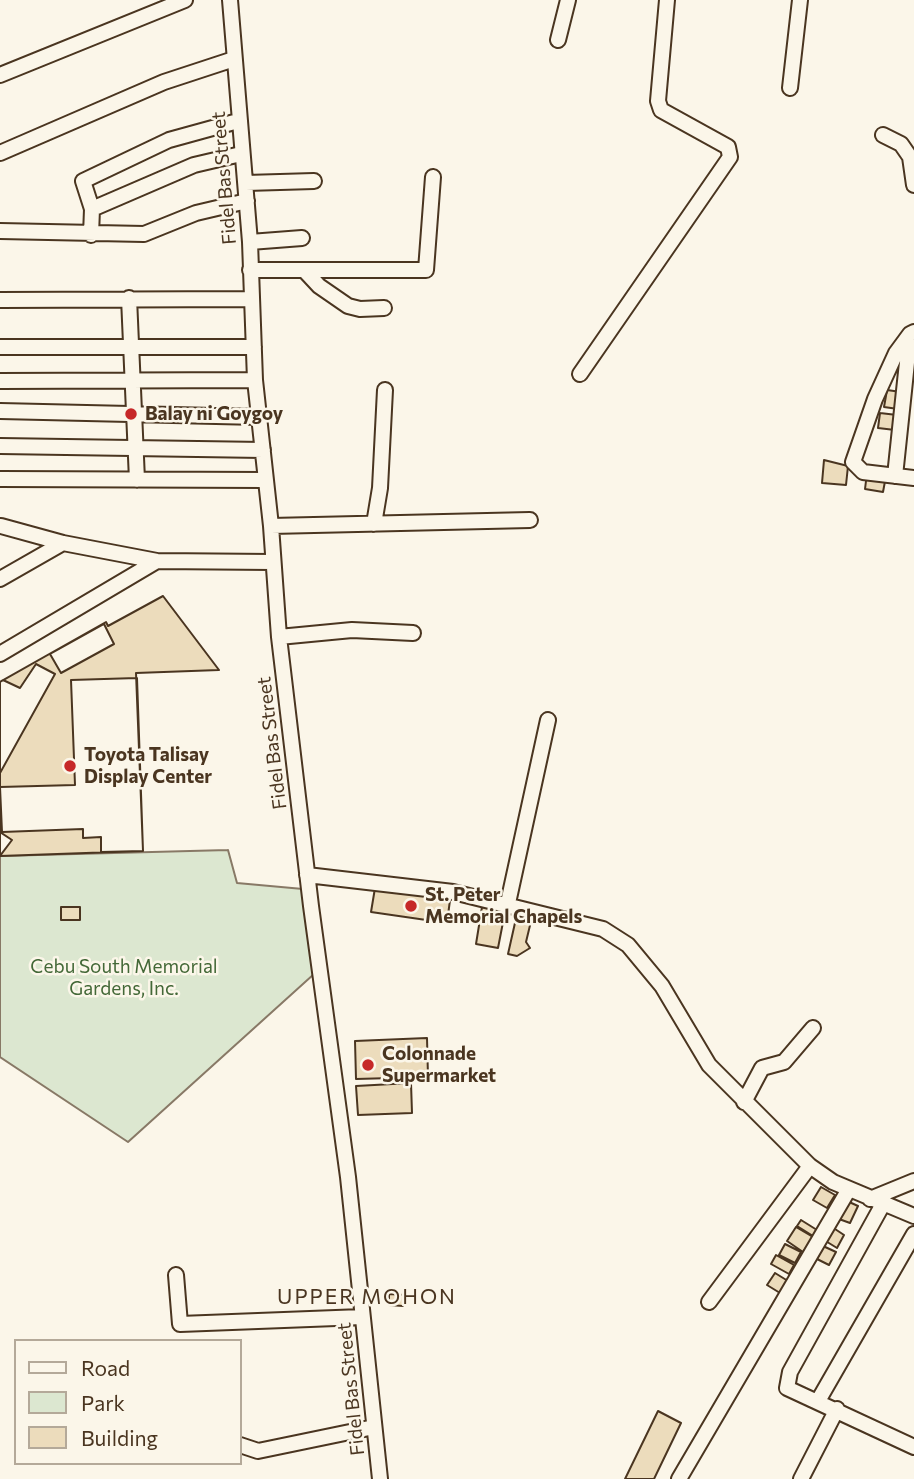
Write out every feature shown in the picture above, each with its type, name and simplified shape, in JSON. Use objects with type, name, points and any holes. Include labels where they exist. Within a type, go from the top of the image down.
[{"type":"street","points":[[0,75],[185,0]]},
{"type":"street","name":"Fidel Bas Street","points":[[230,0],[250,242],[255,380],[271,526],[279,637],[307,874],[348,1177],[380,1479]]},
{"type":"street","points":[[558,40],[568,0]]},
{"type":"street","points":[[580,374],[730,157],[728,147],[661,110],[658,101],[667,0]]},
{"type":"street","points":[[790,89],[800,0]]},
{"type":"street","points":[[0,153],[163,82],[234,59]]},
{"type":"street","points":[[91,235],[92,209],[83,181],[169,140],[239,121]]},
{"type":"street","points":[[883,135],[901,144],[910,157],[914,185]]},
{"type":"street","points":[[92,209],[194,165],[241,154]]},
{"type":"street","points":[[250,270],[426,270],[433,177]]},
{"type":"street","points":[[246,183],[314,181]]},
{"type":"street","points":[[0,231],[91,235],[144,234],[196,213],[247,201]]},
{"type":"street","points":[[250,242],[302,238]]},
{"type":"street","points":[[305,271],[319,286],[348,306],[360,309],[384,308]]},
{"type":"street","points":[[129,298],[129,347],[137,480]]},
{"type":"street","points":[[0,300],[251,299]]},
{"type":"street","points":[[895,476],[912,333]]},
{"type":"street","points":[[912,333],[896,353],[875,399],[853,462],[863,472],[914,478]]},
{"type":"street","points":[[0,346],[254,347]]},
{"type":"street","points":[[0,382],[255,380]]},
{"type":"street","points":[[374,524],[380,488],[385,390]]},
{"type":"street","points":[[0,411],[259,417]]},
{"type":"street","points":[[0,446],[263,450]]},
{"type":"street","points":[[0,479],[266,480]]},
{"type":"street","points":[[271,526],[530,520]]},
{"type":"street","points":[[1,526],[63,543],[157,561],[272,562]]},
{"type":"street","points":[[0,579],[63,543]]},
{"type":"street","points":[[0,654],[157,561]]},
{"type":"street","points":[[279,637],[352,630],[413,633]]},
{"type":"street","points":[[508,903],[548,719]]},
{"type":"street","points":[[307,874],[453,892],[508,903],[603,929],[628,945],[662,986],[709,1065],[810,1166],[849,1189],[914,1216]]},
{"type":"street","points":[[744,1101],[762,1068],[784,1062],[813,1028]]},
{"type":"street","points":[[709,1302],[810,1166]]},
{"type":"street","points":[[914,1181],[877,1202],[790,1372],[787,1388],[914,1447]]},
{"type":"street","points":[[679,1479],[849,1189]]},
{"type":"street","points":[[818,1401],[914,1234]]},
{"type":"street","points":[[176,1275],[180,1324],[362,1317]]},
{"type":"street","points":[[801,1479],[837,1409]]},
{"type":"street","points":[[242,1446],[258,1451],[374,1427]]},
{"type":"green space","name":"Cebu South Memorial Gardens, Inc.","points":[[228,850],[237,883],[303,889],[314,974],[128,1142],[0,1057],[0,856]]},
{"type":"building","points":[[887,390],[901,392],[898,409],[884,407]]},
{"type":"building","points":[[880,413],[897,415],[895,430],[878,428]]},
{"type":"building","points":[[824,460],[848,466],[846,485],[822,483]]},
{"type":"building","points":[[867,473],[886,476],[883,492],[865,489]]},
{"type":"building","name":"Toyota Talisay Display Center","points":[[163,596],[219,670],[136,673],[143,851],[0,856],[0,682],[106,622],[108,626]]},
{"type":"building","points":[[104,624],[114,644],[61,673],[50,654]]},
{"type":"building","points":[[36,664],[55,674],[0,773],[0,682],[3,680],[20,688]]},
{"type":"building","points":[[137,678],[143,851],[101,852],[101,837],[83,838],[83,829],[2,832],[0,787],[75,785],[71,680]]},
{"type":"building","points":[[0,832],[12,840],[0,856]]},
{"type":"building","name":"St. Peter Memorial Chapels","points":[[375,888],[450,900],[447,923],[371,912]]},
{"type":"building","points":[[61,907],[80,907],[80,920],[61,920]]},
{"type":"building","points":[[482,907],[505,912],[498,948],[476,944]]},
{"type":"building","points":[[517,914],[532,917],[526,942],[530,948],[517,956],[508,954]]},
{"type":"building","points":[[427,1038],[428,1077],[356,1079],[355,1041]]},
{"type":"building","points":[[411,1083],[412,1113],[358,1115],[356,1086]]},
{"type":"building","points":[[821,1187],[835,1195],[827,1208],[813,1200]]},
{"type":"building","points":[[847,1201],[858,1206],[850,1223],[839,1219]]},
{"type":"building","points":[[801,1220],[817,1230],[813,1236],[797,1226]]},
{"type":"building","points":[[796,1227],[813,1237],[803,1252],[787,1241]]},
{"type":"building","points":[[832,1227],[844,1235],[837,1248],[824,1240]]},
{"type":"building","points":[[785,1244],[801,1252],[795,1263],[779,1255]]},
{"type":"building","points":[[823,1246],[836,1252],[829,1265],[817,1259]]},
{"type":"building","points":[[776,1255],[794,1265],[789,1274],[771,1264]]},
{"type":"building","points":[[775,1273],[788,1281],[780,1293],[767,1285]]},
{"type":"building","points":[[389,1294],[404,1295],[403,1306],[389,1305]]},
{"type":"building","points":[[658,1411],[681,1423],[654,1479],[625,1479]]},
{"type":"place","name":"Balay ni Goygoy","points":[[131,414]]},
{"type":"place","name":"Toyota Talisay Display Center","points":[[70,766]]},
{"type":"place","name":"St. Peter Memorial Chapels","points":[[411,906]]},
{"type":"place","name":"Colonnade Supermarket","points":[[368,1065]]},
{"type":"district","name":"UPPER MOHON","points":[[367,1297]]}]
